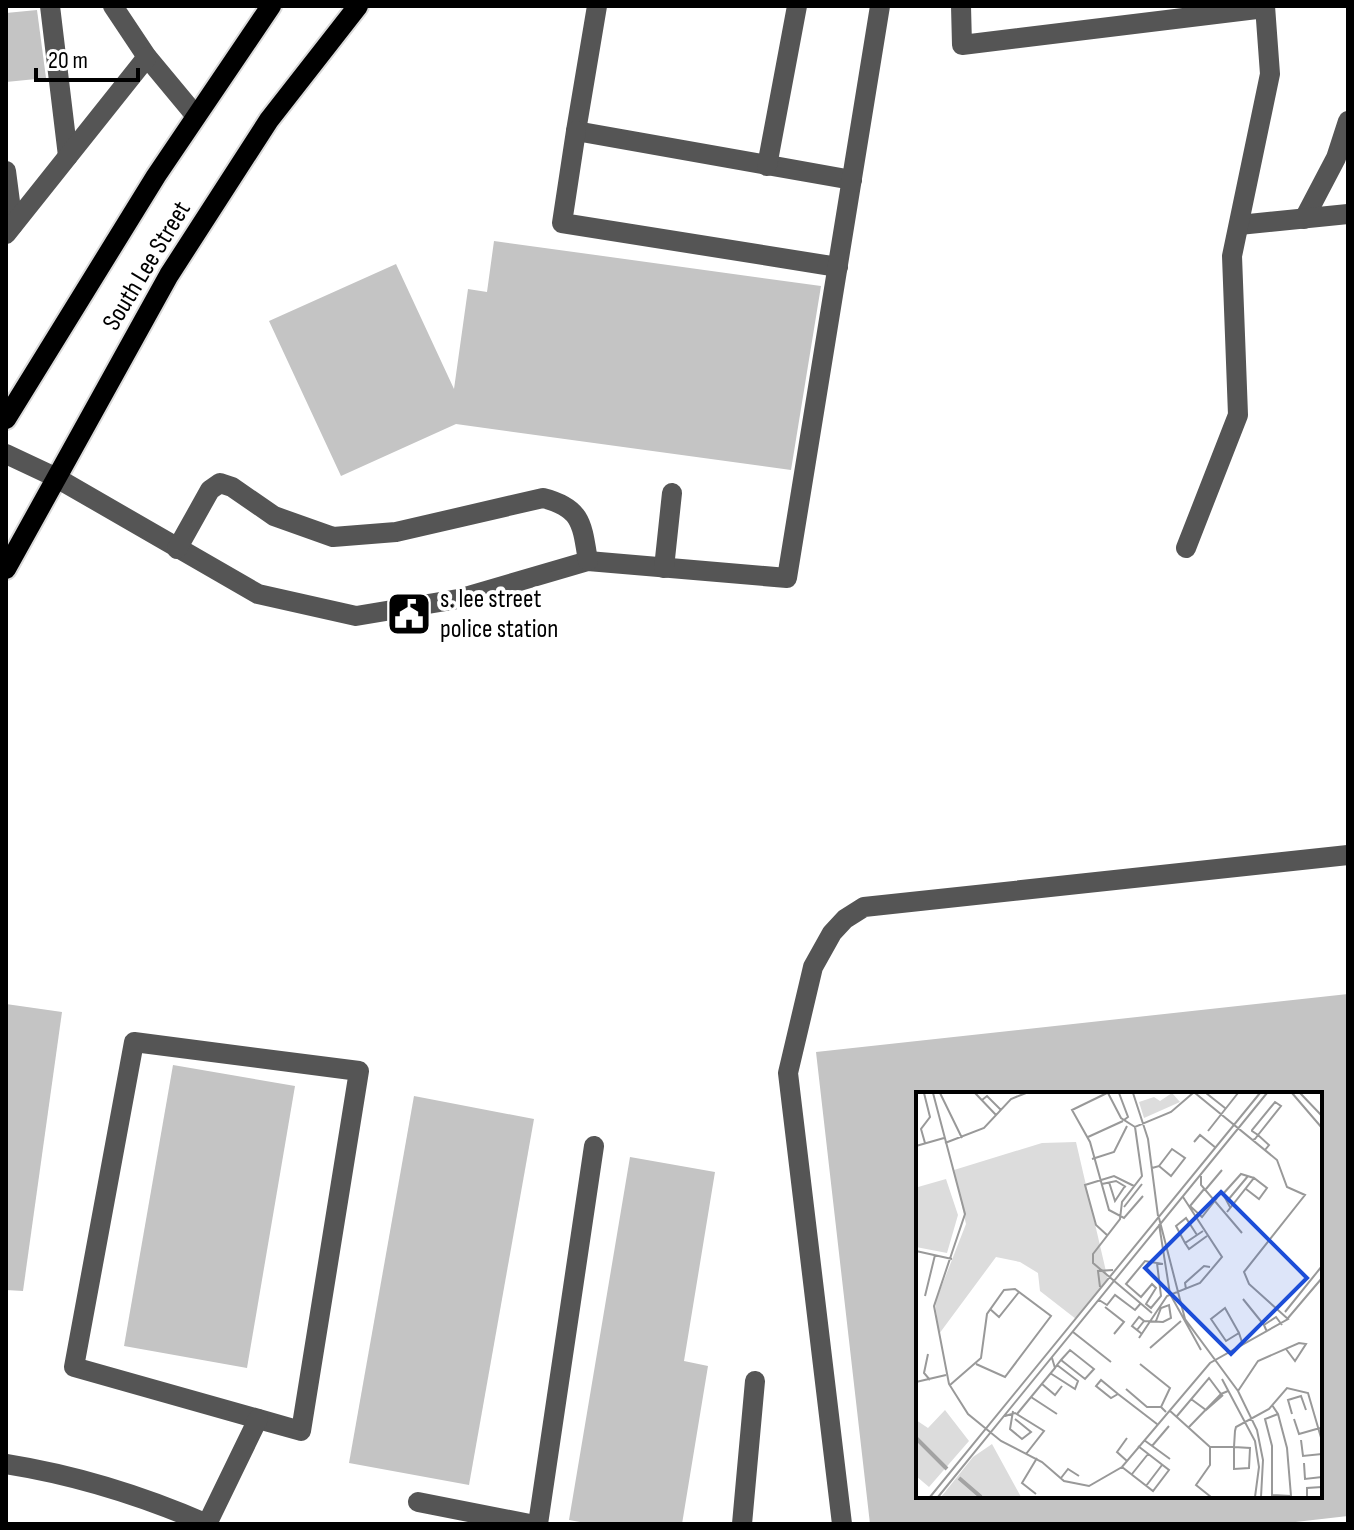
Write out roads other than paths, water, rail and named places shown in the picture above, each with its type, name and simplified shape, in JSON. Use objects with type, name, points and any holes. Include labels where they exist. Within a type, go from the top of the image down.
[{"type":"main road","name":"South Lee Street","points":[[6,419],[156,176],[271,6]]},
{"type":"main road","name":"South Lee Street","points":[[6,569],[169,275],[269,120],[358,6]]},
{"type":"lane","points":[[50,6],[68,156]]},
{"type":"lane","points":[[113,6],[147,57],[196,116]]},
{"type":"lane","points":[[597,6],[562,223],[838,267]]},
{"type":"lane","points":[[767,166],[797,6]]},
{"type":"lane","points":[[6,454],[55,477],[258,594],[356,616],[458,599],[588,561],[787,578],[880,6]]},
{"type":"lane","points":[[961,6],[962,45],[1205,11],[1265,7],[1270,74],[1232,256],[1238,415],[1186,548]]},
{"type":"lane","points":[[9,230],[147,57]]},
{"type":"lane","points":[[1304,219],[1336,158],[1348,122]]},
{"type":"lane","points":[[576,131],[852,180]]},
{"type":"lane","points":[[6,171],[9,230]]},
{"type":"lane","points":[[1239,225],[1348,214]]},
{"type":"lane","points":[[177,549],[210,490],[220,483],[232,487],[274,516],[333,537],[396,532],[543,498],[565,504],[583,525],[588,561]]},
{"type":"lane","points":[[664,568],[672,493]]},
{"type":"lane","points":[[842,1524],[788,1073],[813,967],[832,933],[845,919],[864,907],[1348,855]]},
{"type":"lane","points":[[134,1042],[359,1071],[301,1431],[258,1419],[74,1367],[134,1042]]},
{"type":"lane","points":[[538,1524],[594,1146]]},
{"type":"lane","points":[[742,1524],[755,1381]]},
{"type":"lane","points":[[6,1464],[58,1472],[170,1508],[207,1524],[258,1419]]},
{"type":"lane","points":[[418,1502],[530,1524]]},
{"type":"place","name":"s. lee street police station","points":[[409,614]]}]
